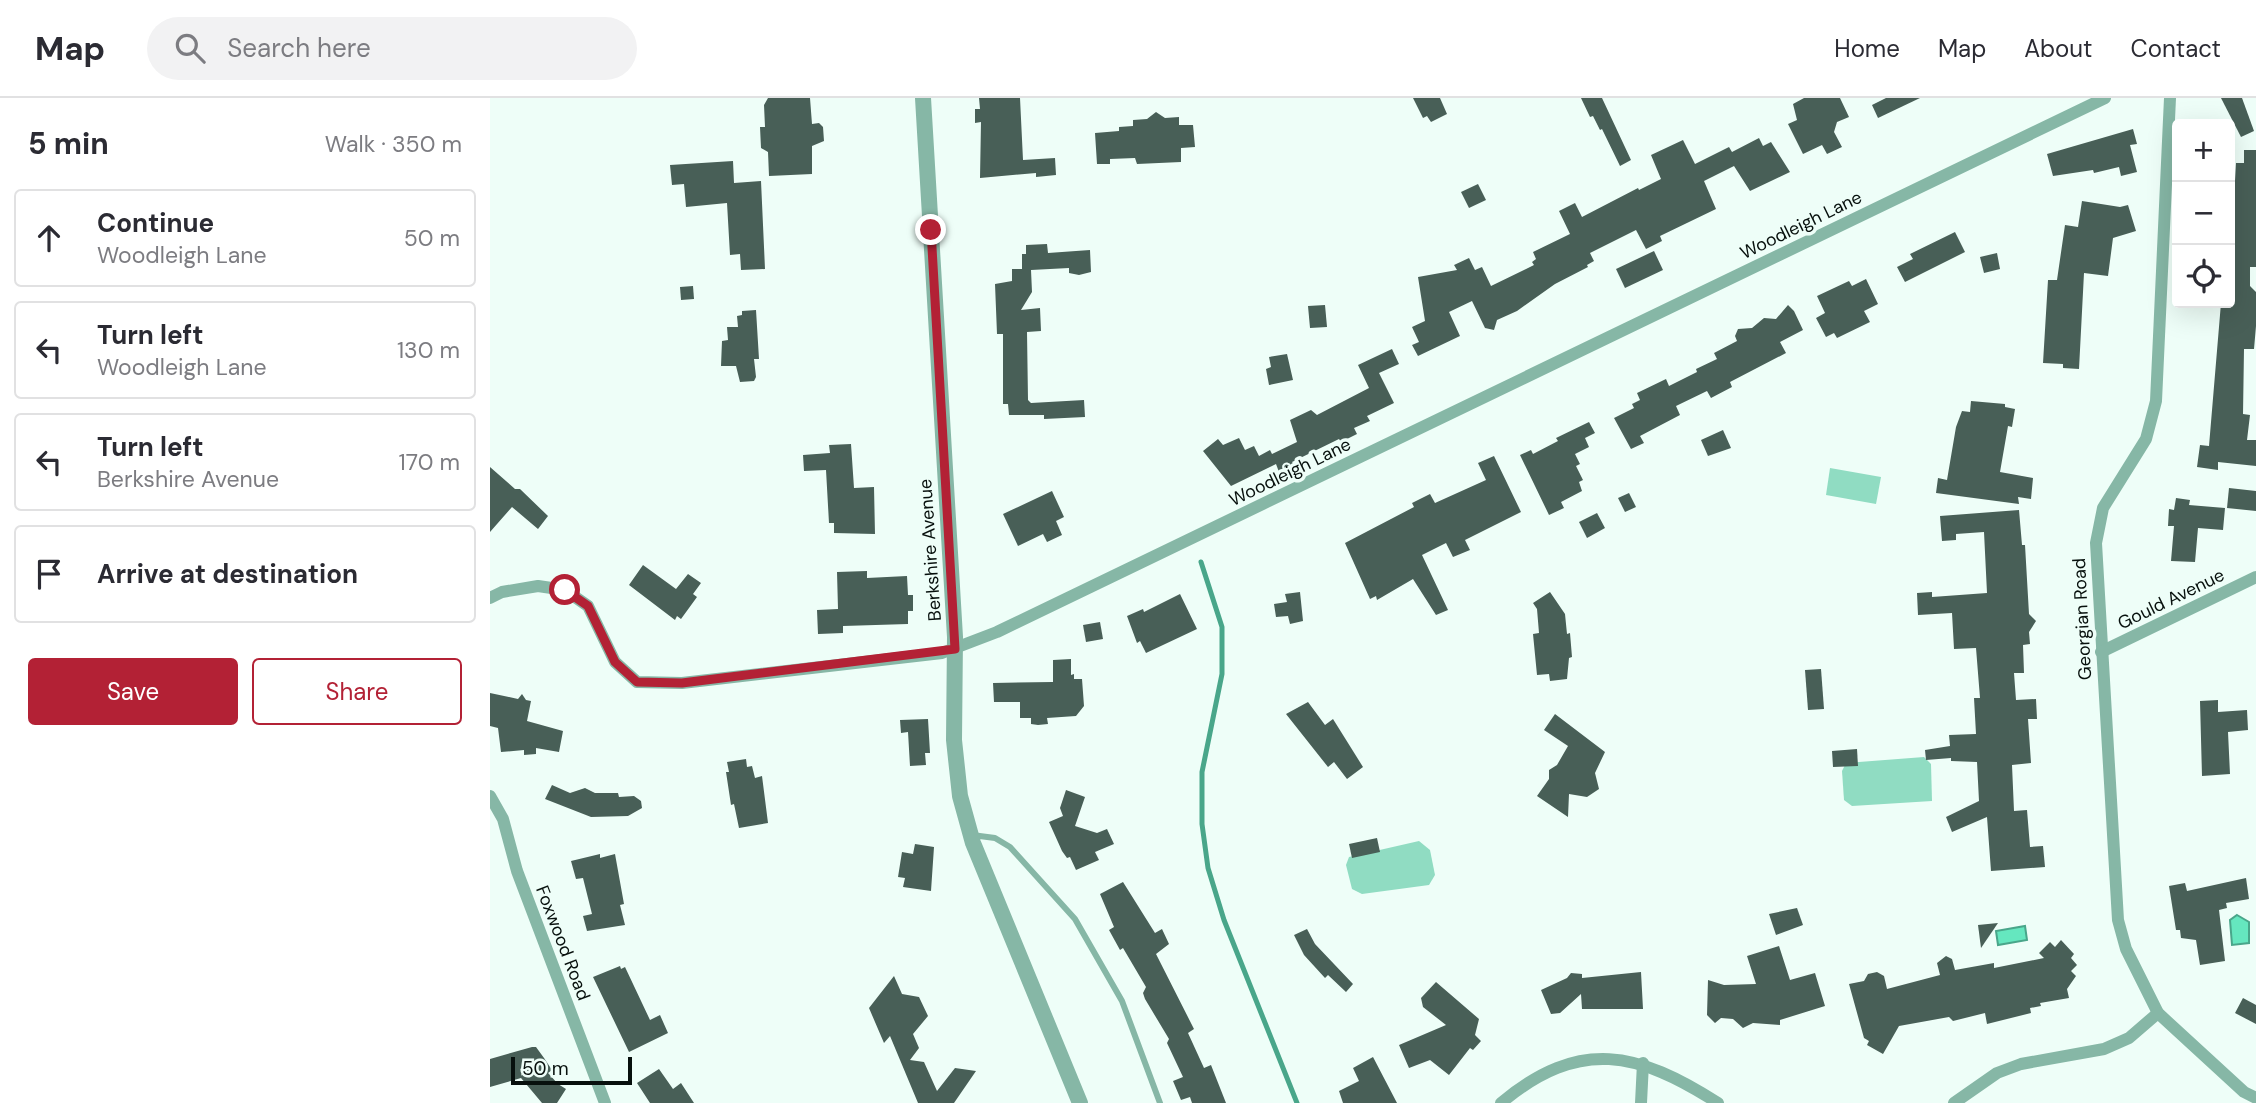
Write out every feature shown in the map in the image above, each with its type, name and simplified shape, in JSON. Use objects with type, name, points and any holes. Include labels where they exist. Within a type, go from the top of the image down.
[{"type":"street","name":"Berkshire Avenue","points":[[923,98],[955,649],[954,740],[960,796],[970,835],[1080,1103]]},
{"type":"street","name":"Woodleigh Lane","points":[[490,597],[502,592],[538,586],[565,590],[588,606],[615,662],[637,682],[682,683],[955,649],[1009,626],[2105,98]]},
{"type":"street","name":"Georgian Road","points":[[2170,98],[2157,401],[2146,439],[2103,508],[2096,543],[2119,920],[2126,949],[2158,1013],[2244,1092],[2256,1098]]},
{"type":"street","name":"Gould Avenue","points":[[2101,652],[2256,577]]},
{"type":"street","name":"Foxwood Road","points":[[490,796],[503,819],[517,871],[605,1103]]},
{"type":"street","points":[[1954,1103],[1997,1073],[2021,1064],[2104,1049],[2129,1038],[2158,1013]]},
{"type":"street","points":[[1501,1103],[1536,1077],[1596,1059],[1643,1063],[1679,1079],[1718,1103]]},
{"type":"street","points":[[1641,1103],[1643,1063]]},
{"type":"lane","points":[[970,835],[995,838],[1010,848],[1075,919],[1122,1001],[1160,1103]]},
{"type":"shaded area","points":[[1830,468],[1881,477],[1876,504],[1826,495]]},
{"type":"shaded area","points":[[1924,757],[1931,764],[1932,801],[1852,806],[1844,800],[1842,771],[1846,763]]},
{"type":"shaded area","points":[[1419,841],[1430,850],[1435,875],[1429,885],[1362,894],[1352,889],[1346,865],[1349,857]]},
{"type":"shaded area","points":[[2237,915],[2249,922],[2249,943],[2232,945],[2230,920]]},
{"type":"shaded area","points":[[2025,926],[2027,940],[1998,945],[1996,931]]},
{"type":"building","points":[[768,98],[810,98],[812,124],[819,123],[823,127],[824,141],[812,146],[812,174],[769,176],[768,152],[761,148],[760,127],[765,127],[764,105]]},
{"type":"building","points":[[979,98],[1020,98],[1023,160],[1055,158],[1056,175],[1036,177],[1036,173],[980,178],[981,122],[975,123],[975,109],[980,109]]},
{"type":"building","points":[[1413,98],[1440,98],[1447,114],[1431,122],[1427,116],[1423,118]]},
{"type":"building","points":[[1581,98],[1602,98],[1631,160],[1620,166],[1602,129],[1600,130],[1593,116],[1590,117]]},
{"type":"building","points":[[1804,98],[1840,98],[1849,117],[1837,122],[1834,132],[1842,147],[1827,154],[1822,145],[1803,154],[1788,124],[1797,120],[1793,104]]},
{"type":"building","points":[[1886,98],[1920,98],[1878,118],[1872,105]]},
{"type":"building","points":[[2221,98],[2242,98],[2254,131],[2241,137],[2235,119],[2232,119]]},
{"type":"building","points":[[1156,112],[1165,118],[1179,117],[1179,125],[1193,125],[1195,147],[1181,148],[1181,162],[1137,164],[1135,158],[1110,159],[1110,164],[1097,164],[1095,133],[1119,131],[1119,127],[1133,126],[1133,120],[1147,119]]},
{"type":"building","points":[[2133,129],[2137,144],[2130,145],[2137,172],[2121,176],[2119,167],[2094,173],[2093,170],[2053,176],[2047,154]]},
{"type":"building","points":[[1759,138],[1763,146],[1771,142],[1790,172],[1750,191],[1734,166],[1704,181],[1716,209],[1660,236],[1662,241],[1646,249],[1636,230],[1590,253],[1594,261],[1587,265],[1588,267],[1555,284],[1517,311],[1497,320],[1494,330],[1485,328],[1472,301],[1449,312],[1460,336],[1418,356],[1412,345],[1419,342],[1412,327],[1425,321],[1418,277],[1457,270],[1454,265],[1469,258],[1475,270],[1482,267],[1491,286],[1534,265],[1532,262],[1536,259],[1533,252],[1570,234],[1559,211],[1575,203],[1582,217],[1661,179],[1651,155],[1683,140],[1695,164],[1729,147],[1732,152]]},
{"type":"building","points":[[2244,150],[2256,150],[2256,267],[2250,267],[2250,286],[2256,292],[2256,326],[2254,349],[2244,349],[2243,414],[2250,415],[2247,440],[2256,440],[2256,466],[2218,462],[2218,470],[2197,467],[2200,445],[2209,446],[2221,308],[2235,308],[2236,163],[2244,163]]},
{"type":"building","points":[[733,161],[734,183],[761,181],[765,269],[741,270],[740,254],[730,255],[727,203],[686,207],[684,184],[672,185],[670,165]]},
{"type":"building","points":[[1478,184],[1486,200],[1469,208],[1461,192]]},
{"type":"building","points":[[2082,201],[2120,207],[2128,205],[2136,231],[2113,238],[2108,276],[2084,273],[2079,369],[2063,368],[2063,364],[2043,363],[2048,280],[2057,280],[2065,225],[2078,227]]},
{"type":"building","points":[[1955,232],[1965,252],[1905,282],[1897,267],[1913,259],[1910,254]]},
{"type":"building","points":[[1047,244],[1048,253],[1090,250],[1091,272],[1079,275],[1069,273],[1069,268],[1031,270],[1032,292],[1021,310],[1040,308],[1041,331],[1027,332],[1028,400],[1031,403],[1084,400],[1085,417],[1044,419],[1044,415],[1009,415],[1008,404],[1003,404],[1003,334],[997,334],[995,284],[1012,281],[1012,269],[1022,269],[1022,254],[1026,254],[1026,245]]},
{"type":"building","points":[[1654,251],[1663,270],[1625,288],[1616,269]]},
{"type":"building","points":[[1997,253],[2000,269],[1984,273],[1980,257]]},
{"type":"building","points":[[1866,279],[1878,304],[1864,311],[1870,322],[1837,338],[1834,333],[1826,337],[1816,318],[1825,313],[1817,296],[1849,281],[1852,286]]},
{"type":"building","points":[[693,286],[694,299],[681,300],[680,287]]},
{"type":"building","points":[[1325,305],[1327,327],[1310,328],[1308,306]]},
{"type":"building","points":[[1788,305],[1803,330],[1780,342],[1786,353],[1730,382],[1732,387],[1711,398],[1707,391],[1676,406],[1680,415],[1640,436],[1644,443],[1631,449],[1614,418],[1634,408],[1632,404],[1640,400],[1637,393],[1666,379],[1669,386],[1697,372],[1696,369],[1717,359],[1714,353],[1737,341],[1735,336],[1738,329],[1752,328],[1764,318],[1776,319]]},
{"type":"building","points":[[756,310],[759,359],[754,359],[756,377],[754,381],[740,382],[736,366],[721,366],[722,341],[728,340],[727,327],[738,327],[737,316],[742,315],[742,311]]},
{"type":"building","points":[[1392,349],[1399,364],[1379,373],[1394,403],[1367,416],[1370,421],[1354,428],[1357,434],[1341,442],[1339,439],[1292,462],[1294,465],[1279,472],[1276,464],[1231,486],[1203,451],[1218,439],[1223,445],[1239,438],[1245,450],[1254,446],[1259,456],[1270,450],[1272,454],[1297,442],[1290,420],[1311,410],[1317,415],[1369,388],[1358,365]]},
{"type":"building","points":[[1287,354],[1293,380],[1269,385],[1266,369],[1271,367],[1269,357]]},
{"type":"building","points":[[1971,401],[2005,404],[2005,407],[2015,409],[2012,427],[2008,426],[2000,472],[2033,478],[2031,499],[2018,497],[2019,504],[1936,493],[1938,478],[1947,480],[1956,427],[1962,411],[1970,412]]},
{"type":"building","points":[[1589,422],[1595,433],[1585,438],[1589,447],[1575,454],[1580,464],[1576,466],[1583,480],[1579,482],[1582,491],[1561,502],[1564,508],[1549,515],[1520,455],[1531,450],[1533,454],[1558,441],[1556,438]]},
{"type":"building","points":[[1723,430],[1731,448],[1708,456],[1701,440]]},
{"type":"building","points":[[851,444],[854,488],[874,487],[875,534],[834,533],[834,523],[829,523],[826,470],[804,471],[803,455],[830,453],[829,445]]},
{"type":"building","points":[[1494,456],[1521,512],[1465,540],[1470,550],[1453,557],[1446,543],[1422,555],[1448,610],[1436,615],[1413,579],[1377,600],[1376,596],[1370,599],[1345,543],[1414,507],[1412,503],[1430,494],[1435,503],[1486,480],[1478,463]]},
{"type":"building","points":[[490,467],[515,489],[520,489],[548,516],[538,529],[512,507],[490,532]]},
{"type":"building","points":[[2229,488],[2256,491],[2256,511],[2227,508]]},
{"type":"building","points":[[1052,491],[1064,517],[1056,521],[1062,535],[1047,542],[1043,534],[1018,546],[1003,514]]},
{"type":"building","points":[[1629,493],[1636,507],[1625,512],[1618,498]]},
{"type":"building","points":[[2176,498],[2190,500],[2189,505],[2225,508],[2223,530],[2198,528],[2195,562],[2171,561],[2174,526],[2168,526],[2169,509],[2174,510]]},
{"type":"building","points":[[2019,510],[2022,545],[2025,545],[2029,614],[2036,621],[2029,632],[2030,644],[2023,645],[2024,673],[2014,673],[2016,700],[2036,699],[2037,719],[2028,719],[2031,763],[2012,765],[2014,811],[2027,810],[2030,847],[2043,846],[2045,867],[1991,871],[1987,817],[1952,832],[1946,817],[1979,801],[1977,762],[1951,761],[1951,758],[1926,760],[1925,750],[1950,746],[1949,735],[1976,734],[1974,698],[1980,698],[1976,648],[1954,649],[1952,613],[1918,615],[1917,593],[1932,592],[1932,597],[1987,593],[1984,532],[1956,534],[1956,540],[1942,541],[1940,516]]},
{"type":"building","points":[[1597,513],[1605,528],[1587,538],[1579,522]]},
{"type":"building","points":[[643,565],[676,589],[688,574],[701,583],[693,594],[697,597],[681,619],[677,616],[675,620],[629,585]]},
{"type":"building","points":[[867,571],[867,578],[907,576],[908,595],[913,595],[913,611],[908,611],[908,624],[843,626],[843,633],[818,634],[817,610],[838,609],[837,572]]},
{"type":"building","points":[[1300,592],[1303,621],[1290,624],[1288,616],[1276,617],[1274,604],[1287,602],[1285,594]]},
{"type":"building","points":[[1550,592],[1565,614],[1572,657],[1569,658],[1567,679],[1550,681],[1549,674],[1537,675],[1533,634],[1539,633],[1537,609],[1533,603]]},
{"type":"building","points":[[1180,594],[1197,629],[1146,653],[1140,641],[1137,643],[1127,616],[1143,609],[1144,612]]},
{"type":"building","points":[[1100,622],[1103,639],[1086,642],[1083,625]]},
{"type":"building","points":[[1071,659],[1071,675],[1074,674],[1074,679],[1082,679],[1084,706],[1076,716],[1047,718],[1048,724],[1031,724],[1031,718],[1020,718],[1020,702],[994,702],[993,683],[1053,682],[1053,660]]},
{"type":"building","points":[[1821,669],[1824,709],[1808,710],[1805,670]]},
{"type":"building","points":[[490,693],[518,699],[522,694],[526,700],[531,701],[527,721],[563,731],[559,752],[536,748],[536,754],[524,755],[524,750],[501,752],[498,728],[490,726]]},
{"type":"building","points":[[2218,700],[2218,712],[2247,710],[2248,730],[2228,732],[2230,774],[2202,776],[2200,701]]},
{"type":"building","points":[[1308,702],[1325,725],[1333,719],[1363,767],[1347,779],[1334,762],[1328,767],[1286,714]]},
{"type":"building","points":[[1555,714],[1605,752],[1595,773],[1599,789],[1587,797],[1569,794],[1568,817],[1537,796],[1549,779],[1549,770],[1557,765],[1568,746],[1544,730]]},
{"type":"building","points":[[928,719],[930,753],[925,753],[926,765],[910,766],[908,732],[901,733],[900,720]]},
{"type":"building","points":[[1857,749],[1858,766],[1833,767],[1832,751]]},
{"type":"building","points":[[746,759],[747,767],[752,766],[755,778],[762,776],[768,823],[739,828],[734,804],[731,805],[727,762]]},
{"type":"building","points":[[552,785],[570,793],[585,788],[595,793],[618,793],[619,797],[634,796],[641,801],[642,808],[628,816],[591,817],[545,799]]},
{"type":"building","points":[[1066,790],[1085,797],[1075,826],[1097,833],[1107,829],[1114,844],[1095,852],[1099,860],[1076,870],[1070,857],[1067,858],[1062,851],[1049,822],[1063,816],[1060,808]]},
{"type":"building","points":[[1377,838],[1380,852],[1352,858],[1349,844]]},
{"type":"building","points":[[915,844],[934,847],[931,891],[903,887],[905,878],[898,877],[902,852],[913,854]]},
{"type":"building","points":[[600,854],[600,858],[615,854],[624,904],[620,905],[625,925],[587,931],[583,916],[592,914],[583,878],[576,879],[571,861]]},
{"type":"building","points":[[2246,878],[2249,899],[2226,903],[2227,908],[2219,910],[2225,961],[2200,965],[2196,940],[2181,938],[2180,930],[2176,930],[2169,886],[2185,883],[2187,891]]},
{"type":"building","points":[[1123,882],[1155,933],[1162,929],[1169,944],[1156,954],[1194,1029],[1188,1033],[1204,1068],[1211,1065],[1226,1103],[1192,1103],[1190,1097],[1181,1100],[1173,1081],[1183,1077],[1167,1043],[1169,1039],[1145,999],[1143,993],[1146,987],[1109,930],[1114,927],[1100,894]]},
{"type":"building","points":[[1797,908],[1803,925],[1776,935],[1769,914]]},
{"type":"building","points":[[1998,923],[1981,948],[1978,925]]},
{"type":"building","points":[[1307,929],[1315,944],[1353,984],[1346,992],[1328,975],[1325,978],[1304,955],[1294,935]]},
{"type":"building","points":[[2061,940],[2074,954],[2071,958],[2077,965],[2071,971],[2076,976],[2067,989],[2069,998],[2040,1003],[2041,1006],[2030,1008],[2031,1013],[1987,1024],[1985,1013],[1953,1021],[1949,1017],[1899,1026],[1883,1054],[1867,1045],[1869,1041],[1864,1038],[1849,984],[1864,981],[1868,974],[1877,972],[1884,976],[1887,989],[1940,975],[1937,963],[1946,956],[1952,959],[1955,970],[1994,963],[1994,968],[2044,958],[2039,953],[2050,942],[2055,947]]},
{"type":"building","points":[[1779,946],[1790,980],[1815,973],[1825,1006],[1780,1020],[1780,1025],[1753,1023],[1743,1028],[1733,1019],[1721,1018],[1715,1023],[1707,1015],[1708,980],[1724,985],[1756,984],[1747,956]]},
{"type":"building","points":[[620,966],[621,969],[625,967],[650,1020],[660,1015],[668,1033],[629,1052],[593,977]]},
{"type":"building","points":[[1641,972],[1643,1009],[1582,1009],[1581,994],[1560,1013],[1551,1014],[1541,990],[1567,978],[1571,973],[1582,974],[1582,978]]},
{"type":"building","points":[[894,976],[902,994],[919,997],[928,1016],[913,1034],[919,1048],[910,1060],[924,1062],[937,1091],[955,1068],[976,1071],[954,1103],[918,1103],[890,1036],[884,1043],[869,1008]]},
{"type":"building","points":[[1436,982],[1479,1019],[1475,1035],[1481,1041],[1473,1050],[1470,1048],[1449,1075],[1430,1060],[1409,1068],[1399,1045],[1446,1025],[1423,1007],[1421,998]]},
{"type":"building","points":[[2243,998],[2256,1005],[2256,1024],[2235,1013]]},
{"type":"building","points":[[536,1047],[552,1070],[548,1073],[566,1089],[557,1103],[542,1103],[521,1078],[490,1087],[490,1059]]},
{"type":"building","points":[[1373,1057],[1397,1103],[1343,1103],[1339,1091],[1359,1081],[1353,1068]]},
{"type":"building","points":[[659,1069],[673,1089],[681,1083],[694,1103],[650,1103],[637,1083]]},
{"type":"waterway","points":[[1201,562],[1222,627],[1222,674],[1202,772],[1202,824],[1208,868],[1224,920],[1297,1103]]},
{"type":"route","points":[[565,590],[588,606],[615,662],[637,682],[682,683],[942,653],[955,649],[931,230]]}]
